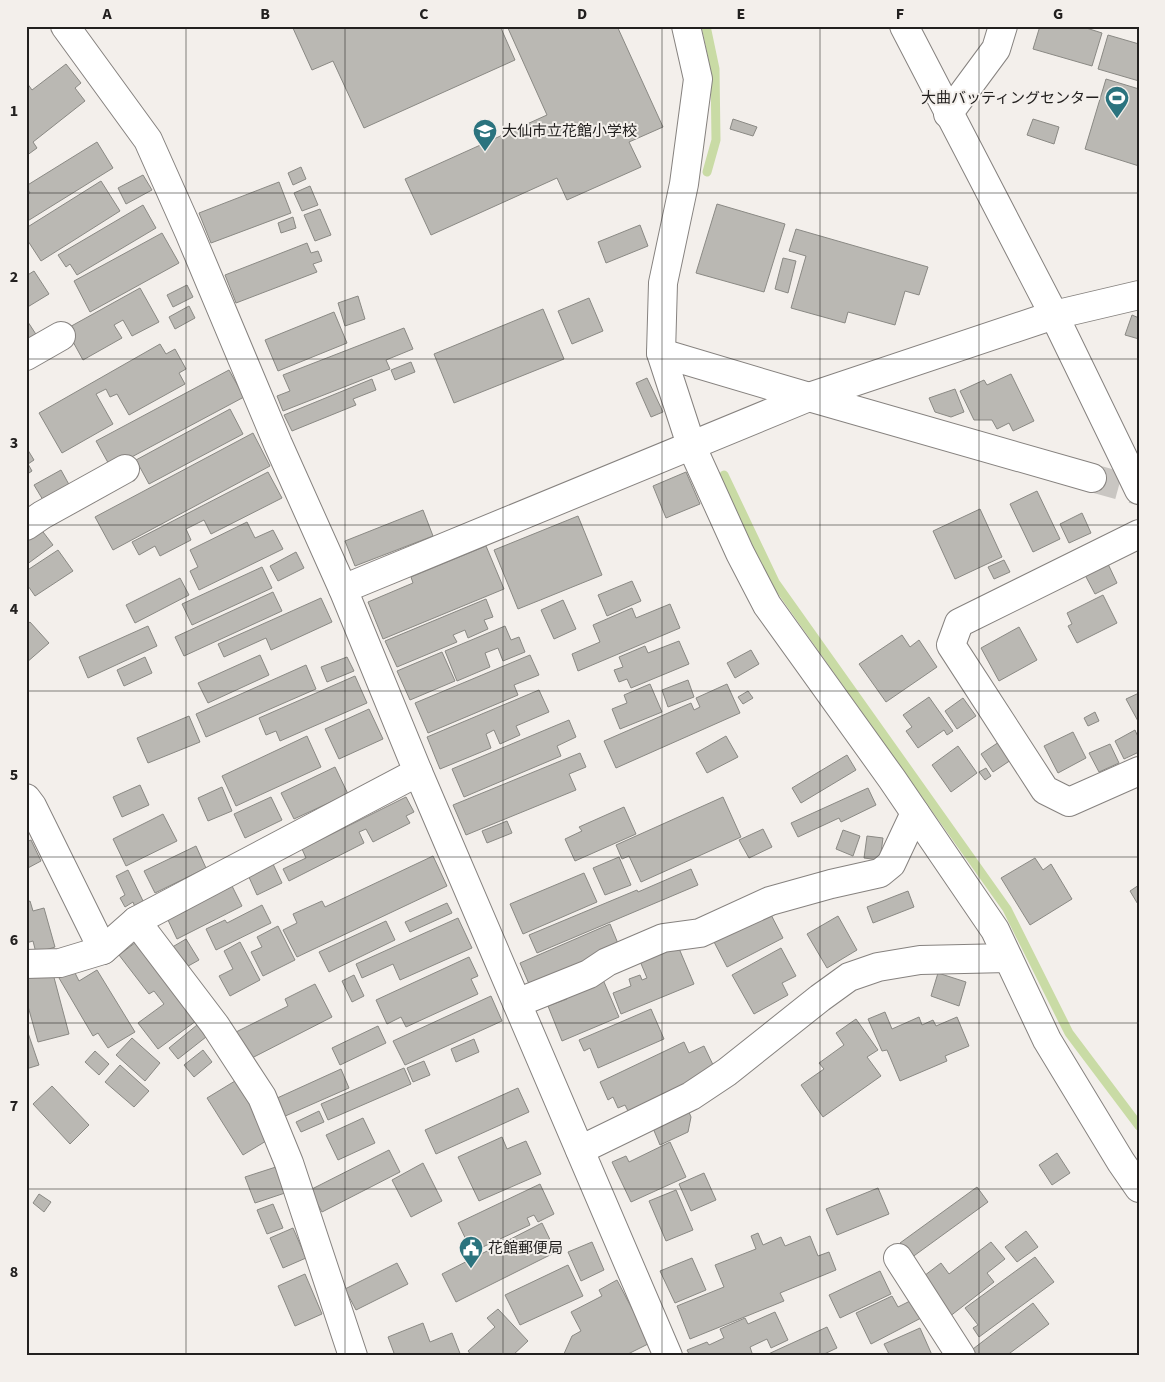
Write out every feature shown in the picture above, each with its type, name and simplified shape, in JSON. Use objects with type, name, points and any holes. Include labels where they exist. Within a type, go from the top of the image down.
[{"type":"street","points":[[65,26],[148,140],[189,232],[278,444],[343,589],[418,772],[668,1356]]},
{"type":"street","points":[[686,26],[698,79],[684,184],[663,283],[661,353],[691,445],[740,553],[767,605],[915,813],[995,930],[1047,1040],[1121,1162],[1139,1188]]},
{"type":"street","points":[[904,26],[1054,315],[1139,490]]},
{"type":"street","points":[[948,114],[996,49],[1003,26]]},
{"type":"street","points":[[343,589],[691,445],[810,398],[1054,315],[1139,295]]},
{"type":"street","points":[[26,356],[61,336]]},
{"type":"street","points":[[661,353],[810,398],[1092,478]]},
{"type":"street","points":[[26,526],[42,515],[125,469]]},
{"type":"street","points":[[1139,534],[959,623],[951,645],[1045,790],[1070,802],[1139,771]]},
{"type":"street","points":[[26,964],[60,963],[103,950],[136,922],[418,772]]},
{"type":"street","points":[[26,798],[32,806],[103,950]]},
{"type":"street","points":[[517,1003],[589,974],[607,962],[663,938],[700,933],[770,901],[880,873],[891,864],[915,813]]},
{"type":"street","points":[[136,922],[215,1025],[262,1098],[289,1163],[353,1356]]},
{"type":"street","points":[[580,1150],[691,1096],[727,1072],[849,977],[878,967],[920,960],[1008,958]]},
{"type":"street","points":[[898,1258],[962,1356]]},
{"type":"building","points":[[292,26],[500,26],[515,60],[364,128],[333,61],[312,70]]},
{"type":"building","points":[[507,26],[617,26],[663,127],[629,142],[641,167],[567,200],[557,178],[431,235],[405,179],[547,115]]},
{"type":"building","points":[[1040,26],[1080,26],[1102,33],[1092,66],[1033,49]]},
{"type":"building","points":[[1108,35],[1139,44],[1139,81],[1098,69]]},
{"type":"building","points":[[66,64],[81,83],[75,88],[85,101],[33,142],[37,148],[26,156],[26,84],[32,90]]},
{"type":"building","name":"大曲バッティングセンター","points":[[1106,79],[1139,89],[1139,166],[1085,149]]},
{"type":"building","points":[[733,119],[757,127],[753,136],[730,129]]},
{"type":"building","points":[[1033,119],[1059,127],[1054,144],[1027,135]]},
{"type":"building","points":[[97,142],[113,168],[26,222],[26,195],[30,193],[26,186]]},
{"type":"building","points":[[301,167],[306,179],[293,185],[288,173]]},
{"type":"building","points":[[143,175],[152,190],[126,204],[118,188]]},
{"type":"building","points":[[101,181],[120,211],[41,261],[26,238],[26,228]]},
{"type":"building","points":[[279,182],[291,213],[211,243],[199,213]]},
{"type":"building","points":[[310,186],[318,205],[302,211],[294,193]]},
{"type":"building","points":[[717,204],[785,224],[764,292],[696,273]]},
{"type":"building","points":[[143,205],[156,228],[77,275],[70,264],[66,267],[58,255]]},
{"type":"building","points":[[320,209],[331,235],[315,241],[304,215]]},
{"type":"building","points":[[293,217],[296,228],[281,233],[278,223]]},
{"type":"building","points":[[640,225],[648,246],[606,263],[598,242]]},
{"type":"building","points":[[796,229],[928,267],[919,295],[905,291],[895,325],[848,312],[845,323],[791,308],[806,256],[789,251]]},
{"type":"building","points":[[162,233],[179,263],[90,312],[74,281]]},
{"type":"building","points":[[307,243],[311,253],[318,251],[322,261],[313,264],[317,272],[236,303],[225,275]]},
{"type":"building","points":[[783,258],[796,261],[788,293],[775,289]]},
{"type":"building","points":[[34,271],[49,294],[26,308],[26,276]]},
{"type":"building","points":[[187,285],[193,297],[173,307],[167,295]]},
{"type":"building","points":[[140,288],[159,322],[132,336],[123,320],[114,325],[122,338],[83,360],[66,329]]},
{"type":"building","points":[[358,296],[365,319],[345,326],[338,303]]},
{"type":"building","points":[[589,298],[603,331],[572,344],[558,311]]},
{"type":"building","points":[[189,306],[195,318],[175,329],[169,317]]},
{"type":"building","points":[[543,309],[564,359],[454,403],[434,354]]},
{"type":"building","points":[[334,312],[347,343],[278,371],[265,340]]},
{"type":"building","points":[[1132,315],[1139,318],[1139,339],[1125,335]]},
{"type":"building","points":[[26,319],[41,342],[26,350]]},
{"type":"building","points":[[404,328],[413,349],[386,360],[390,369],[283,411],[277,396],[290,391],[283,375]]},
{"type":"building","points":[[160,344],[166,354],[175,349],[186,369],[179,373],[185,384],[129,415],[117,394],[110,397],[106,389],[96,394],[113,424],[62,453],[39,413]]},
{"type":"building","points":[[411,362],[415,372],[395,380],[391,370]]},
{"type":"building","points":[[229,370],[244,397],[111,468],[96,441]]},
{"type":"building","points":[[1011,374],[1034,421],[1013,431],[1009,423],[997,429],[992,420],[974,420],[960,391],[984,380],[987,385]]},
{"type":"building","points":[[647,378],[663,412],[651,417],[636,383]]},
{"type":"building","points":[[372,379],[376,390],[353,399],[356,405],[292,431],[284,415]]},
{"type":"building","points":[[955,389],[964,412],[951,417],[935,412],[929,398]]},
{"type":"building","points":[[230,409],[243,434],[149,484],[136,460]]},
{"type":"building","points":[[253,433],[270,466],[113,550],[95,517]]},
{"type":"building","points":[[26,447],[34,460],[28,464],[32,471],[26,475]]},
{"type":"building","points":[[61,470],[72,490],[46,505],[34,485]]},
{"type":"building","points":[[268,472],[282,498],[211,534],[204,520],[186,529],[191,540],[160,556],[155,546],[139,555],[132,542]]},
{"type":"building","points":[[686,472],[700,504],[666,518],[653,486]]},
{"type":"building","points":[[1037,491],[1060,539],[1033,552],[1010,504]]},
{"type":"building","points":[[980,509],[1002,557],[955,579],[933,531]]},
{"type":"building","points":[[423,510],[433,536],[355,566],[345,541]]},
{"type":"building","points":[[1082,513],[1091,533],[1069,543],[1060,524]]},
{"type":"building","points":[[578,516],[602,575],[518,609],[494,550]]},
{"type":"building","points":[[247,522],[255,538],[273,530],[283,549],[199,590],[190,571],[198,567],[190,550]]},
{"type":"building","points":[[40,528],[53,545],[26,565],[26,538]]},
{"type":"building","points":[[486,546],[504,589],[383,639],[368,602],[413,583],[411,577]]},
{"type":"building","points":[[58,550],[73,571],[35,596],[26,583],[26,571]]},
{"type":"building","points":[[296,552],[304,568],[278,581],[270,566]]},
{"type":"building","points":[[1004,560],[1010,572],[994,579],[988,567]]},
{"type":"building","points":[[1108,564],[1117,583],[1095,594],[1085,575]]},
{"type":"building","points":[[262,567],[272,588],[192,625],[182,604]]},
{"type":"building","points":[[180,578],[189,595],[135,623],[126,605]]},
{"type":"building","points":[[632,581],[641,601],[607,616],[598,595]]},
{"type":"building","points":[[273,592],[282,611],[184,656],[175,637]]},
{"type":"building","points":[[1103,595],[1117,623],[1077,643],[1068,626],[1072,624],[1067,613]]},
{"type":"building","points":[[321,598],[332,622],[271,650],[266,638],[224,657],[218,644]]},
{"type":"building","points":[[486,599],[493,617],[484,620],[488,629],[468,638],[465,630],[453,635],[457,642],[397,667],[385,641]]},
{"type":"building","points":[[563,600],[576,629],[554,639],[541,610]]},
{"type":"building","points":[[670,604],[680,628],[578,671],[572,654],[600,642],[593,625],[632,608],[636,618]]},
{"type":"building","points":[[30,622],[49,643],[26,663],[26,625]]},
{"type":"building","points":[[148,626],[157,646],[88,678],[79,657]]},
{"type":"building","points":[[505,626],[511,640],[519,637],[525,652],[503,661],[498,648],[485,653],[490,667],[457,681],[445,651]]},
{"type":"building","points":[[1019,627],[1037,660],[999,681],[981,648]]},
{"type":"building","points":[[902,635],[910,647],[919,640],[937,667],[886,702],[859,664]]},
{"type":"building","points":[[679,641],[689,664],[631,688],[627,679],[619,682],[614,670],[623,667],[619,657],[645,646],[648,653]]},
{"type":"building","points":[[751,650],[759,664],[735,678],[727,663]]},
{"type":"building","points":[[442,652],[455,681],[410,700],[397,671]]},
{"type":"building","points":[[260,655],[269,675],[208,703],[198,683]]},
{"type":"building","points":[[530,655],[539,675],[514,685],[518,695],[428,733],[415,703]]},
{"type":"building","points":[[145,657],[152,673],[124,686],[117,670]]},
{"type":"building","points":[[347,657],[354,671],[327,682],[321,667]]},
{"type":"building","points":[[306,665],[316,689],[206,737],[196,714]]},
{"type":"building","points":[[355,676],[367,703],[280,741],[276,731],[266,735],[259,718]]},
{"type":"building","points":[[688,680],[694,697],[668,707],[662,690]]},
{"type":"building","points":[[650,684],[662,712],[620,729],[612,709],[627,703],[624,695]]},
{"type":"building","points":[[727,684],[740,713],[616,768],[604,741],[691,703],[694,710],[700,707],[696,698]]},
{"type":"building","points":[[539,690],[549,712],[516,726],[520,735],[500,744],[494,730],[486,734],[491,748],[440,769],[427,737]]},
{"type":"building","points":[[748,691],[753,698],[743,704],[738,697]]},
{"type":"building","points":[[1139,693],[1139,723],[1126,699]]},
{"type":"building","points":[[929,697],[953,731],[947,735],[944,730],[918,748],[906,731],[912,727],[903,715]]},
{"type":"building","points":[[963,698],[976,716],[957,729],[945,711]]},
{"type":"building","points":[[369,709],[383,739],[339,759],[325,729]]},
{"type":"building","points":[[1095,712],[1099,721],[1088,726],[1084,718]]},
{"type":"building","points":[[189,716],[200,742],[148,763],[137,738]]},
{"type":"building","points":[[569,720],[576,737],[557,746],[561,756],[464,797],[452,769]]},
{"type":"building","points":[[1135,730],[1139,739],[1139,752],[1124,759],[1115,741]]},
{"type":"building","points":[[1073,732],[1086,758],[1058,773],[1044,746]]},
{"type":"building","points":[[307,736],[321,767],[236,806],[222,776]]},
{"type":"building","points":[[726,736],[738,757],[707,773],[696,753]]},
{"type":"building","points":[[999,742],[1011,760],[993,772],[981,754]]},
{"type":"building","points":[[1110,744],[1119,763],[1099,772],[1089,753]]},
{"type":"building","points":[[958,746],[977,773],[951,792],[932,765]]},
{"type":"building","points":[[580,753],[586,767],[569,774],[576,790],[466,835],[453,805]]},
{"type":"building","points":[[847,755],[856,770],[801,803],[792,788]]},
{"type":"building","points":[[335,767],[348,794],[294,819],[281,793]]},
{"type":"building","points":[[986,768],[991,776],[985,780],[979,772]]},
{"type":"building","points":[[140,785],[149,805],[122,817],[113,797]]},
{"type":"building","points":[[222,787],[232,811],[208,821],[198,798]]},
{"type":"building","points":[[868,788],[876,805],[841,822],[839,818],[798,837],[791,823]]},
{"type":"building","points":[[271,797],[282,820],[245,838],[234,814]]},
{"type":"building","points":[[406,797],[414,812],[406,816],[410,823],[373,842],[366,829],[359,832],[364,843],[289,881],[283,869],[306,858],[302,849]]},
{"type":"building","points":[[723,797],[741,837],[641,882],[629,856],[622,859],[616,845]]},
{"type":"building","points":[[624,807],[636,834],[575,861],[565,839],[582,831],[579,827]]},
{"type":"building","points":[[163,814],[177,841],[126,866],[113,839]]},
{"type":"building","points":[[507,821],[512,833],[487,843],[482,831]]},
{"type":"building","points":[[763,829],[772,847],[749,858],[739,840]]},
{"type":"building","points":[[843,830],[860,836],[853,856],[836,849]]},
{"type":"building","points":[[867,836],[883,838],[880,860],[864,858]]},
{"type":"building","points":[[31,840],[41,861],[26,869],[26,842]]},
{"type":"building","points":[[196,846],[206,868],[155,893],[144,871]]},
{"type":"building","points":[[433,856],[447,886],[297,957],[283,930],[297,923],[293,914],[322,901],[325,907]]},
{"type":"building","points":[[619,857],[631,885],[605,895],[593,868]]},
{"type":"building","points":[[1035,858],[1043,870],[1051,864],[1072,899],[1030,925],[1001,878]]},
{"type":"building","points":[[273,864],[282,883],[257,895],[248,875]]},
{"type":"building","points":[[691,869],[698,885],[537,953],[529,935]]},
{"type":"building","points":[[128,870],[144,903],[135,907],[133,902],[125,907],[120,898],[125,895],[116,876]]},
{"type":"building","points":[[584,873],[597,902],[523,934],[510,904]]},
{"type":"building","points":[[1139,885],[1139,906],[1130,891]]},
{"type":"building","points":[[232,886],[242,906],[177,939],[167,918]]},
{"type":"building","points":[[908,891],[914,907],[873,923],[867,907]]},
{"type":"building","points":[[30,901],[33,911],[44,908],[55,947],[36,953],[33,941],[26,943],[26,902]]},
{"type":"building","points":[[447,903],[452,913],[410,932],[405,922]]},
{"type":"building","points":[[262,905],[271,923],[216,950],[206,929],[225,920],[227,923]]},
{"type":"building","points":[[768,909],[783,938],[727,967],[712,938]]},
{"type":"building","points":[[838,916],[857,950],[827,968],[807,934]]},
{"type":"building","points":[[458,918],[472,948],[400,980],[393,964],[362,978],[356,964]]},
{"type":"building","points":[[386,921],[395,940],[329,972],[319,952]]},
{"type":"building","points":[[610,924],[619,946],[532,991],[520,963]]},
{"type":"building","points":[[278,926],[295,960],[263,976],[251,952],[262,947],[257,937]]},
{"type":"building","points":[[140,939],[200,1018],[158,1049],[138,1023],[164,1004],[154,991],[149,994],[119,955]]},
{"type":"building","points":[[186,939],[199,960],[181,970],[169,949]]},
{"type":"building","points":[[675,939],[694,984],[621,1014],[613,993],[631,986],[629,979],[640,975],[642,980],[647,978],[637,954]]},
{"type":"building","points":[[240,942],[260,980],[230,996],[219,976],[233,969],[224,951]]},
{"type":"building","points":[[781,948],[796,976],[782,983],[788,995],[754,1014],[732,975]]},
{"type":"building","points":[[469,957],[478,976],[471,979],[478,994],[406,1027],[401,1017],[387,1024],[376,1000]]},
{"type":"building","points":[[73,969],[79,981],[97,970],[135,1032],[108,1048],[98,1033],[93,1036],[59,978]]},
{"type":"building","points":[[52,970],[69,1034],[38,1042],[26,999],[26,977]]},
{"type":"building","points":[[938,973],[966,982],[959,1006],[931,996]]},
{"type":"building","points":[[354,975],[364,996],[352,1002],[342,981]]},
{"type":"building","points":[[601,975],[619,1017],[562,1041],[548,1006],[567,999],[563,990]]},
{"type":"building","points":[[315,984],[332,1017],[248,1060],[234,1033],[288,1006],[285,999]]},
{"type":"building","points":[[491,996],[502,1021],[405,1065],[393,1041]]},
{"type":"building","points":[[651,1009],[664,1039],[598,1068],[590,1048],[584,1051],[579,1040]]},
{"type":"building","points":[[885,1012],[892,1029],[919,1017],[922,1025],[933,1020],[936,1026],[957,1017],[969,1046],[945,1056],[947,1061],[900,1081],[887,1050],[882,1051],[868,1019]]},
{"type":"building","points":[[856,1019],[878,1050],[867,1057],[881,1076],[823,1117],[801,1085],[824,1069],[819,1063],[844,1045],[836,1033]]},
{"type":"building","points":[[197,1025],[206,1037],[178,1059],[169,1048]]},
{"type":"building","points":[[378,1026],[386,1043],[340,1065],[332,1048]]},
{"type":"building","points":[[26,1027],[39,1065],[26,1069]]},
{"type":"building","points":[[132,1038],[160,1063],[145,1081],[116,1055]]},
{"type":"building","points":[[474,1039],[479,1052],[456,1062],[451,1049]]},
{"type":"building","points":[[684,1042],[689,1053],[704,1046],[715,1069],[630,1115],[625,1105],[618,1108],[613,1097],[608,1100],[600,1082]]},
{"type":"building","points":[[203,1050],[212,1062],[194,1077],[184,1065]]},
{"type":"building","points":[[95,1051],[109,1064],[99,1075],[85,1062]]},
{"type":"building","points":[[424,1061],[430,1075],[413,1082],[407,1068]]},
{"type":"building","points":[[120,1065],[149,1091],[134,1107],[105,1082]]},
{"type":"building","points":[[404,1068],[411,1084],[328,1120],[321,1104]]},
{"type":"building","points":[[341,1069],[349,1088],[283,1117],[275,1099]]},
{"type":"building","points":[[235,1081],[271,1138],[243,1155],[207,1098]]},
{"type":"building","points":[[52,1086],[89,1125],[70,1144],[33,1104]]},
{"type":"building","points":[[518,1088],[529,1112],[436,1154],[425,1130]]},
{"type":"building","points":[[686,1105],[691,1117],[688,1132],[660,1145],[650,1121]]},
{"type":"building","points":[[319,1111],[324,1122],[301,1132],[296,1122]]},
{"type":"building","points":[[363,1118],[375,1143],[338,1160],[326,1135]]},
{"type":"building","points":[[502,1137],[507,1149],[526,1141],[541,1174],[479,1201],[458,1157]]},
{"type":"building","points":[[670,1142],[686,1177],[631,1202],[612,1162],[626,1156],[629,1162]]},
{"type":"building","points":[[389,1150],[400,1172],[322,1212],[310,1190]]},
{"type":"building","points":[[1057,1153],[1070,1173],[1052,1185],[1039,1165]]},
{"type":"building","points":[[423,1163],[442,1201],[411,1217],[392,1180]]},
{"type":"building","points":[[279,1166],[288,1192],[255,1203],[245,1177]]},
{"type":"building","points":[[704,1173],[716,1200],[691,1211],[679,1184]]},
{"type":"building","points":[[540,1184],[554,1214],[538,1222],[534,1215],[527,1218],[530,1225],[472,1252],[458,1223]]},
{"type":"building","points":[[977,1187],[988,1202],[911,1258],[900,1243]]},
{"type":"building","points":[[878,1188],[889,1214],[837,1235],[826,1209]]},
{"type":"building","points":[[676,1190],[693,1230],[666,1241],[649,1201]]},
{"type":"building","points":[[39,1194],[51,1202],[44,1212],[33,1203]]},
{"type":"building","points":[[273,1204],[283,1228],[267,1234],[257,1210]]},
{"type":"building","points":[[542,1223],[556,1252],[456,1302],[442,1274]]},
{"type":"building","points":[[293,1228],[306,1258],[283,1268],[270,1238]]},
{"type":"building","points":[[1026,1231],[1038,1247],[1017,1262],[1005,1247]]},
{"type":"building","points":[[758,1233],[763,1245],[781,1237],[785,1246],[810,1236],[818,1256],[829,1252],[836,1270],[780,1293],[784,1301],[690,1339],[677,1306],[724,1287],[715,1265],[756,1249],[751,1236]]},
{"type":"building","points":[[592,1242],[604,1270],[581,1281],[568,1252]]},
{"type":"building","points":[[991,1242],[1005,1259],[987,1273],[994,1282],[949,1317],[920,1279],[941,1263],[949,1274]]},
{"type":"building","points":[[1035,1257],[1054,1282],[979,1337],[973,1328],[978,1325],[965,1308]]},
{"type":"building","points":[[692,1258],[706,1290],[675,1303],[660,1271]]},
{"type":"building","points":[[397,1263],[408,1284],[356,1310],[345,1289]]},
{"type":"building","points":[[568,1265],[583,1296],[520,1325],[505,1295]]},
{"type":"building","points":[[880,1271],[891,1294],[840,1318],[829,1295]]},
{"type":"building","points":[[305,1274],[322,1314],[295,1326],[278,1286]]},
{"type":"building","points":[[617,1280],[650,1343],[624,1356],[563,1356],[572,1336],[581,1331],[571,1312],[602,1296],[599,1290]]},
{"type":"building","points":[[892,1296],[898,1307],[914,1299],[923,1317],[871,1344],[856,1313]]},
{"type":"building","points":[[1033,1303],[1049,1324],[1006,1356],[972,1356],[969,1352]]},
{"type":"building","points":[[498,1309],[528,1341],[512,1356],[472,1356],[468,1351],[495,1327],[487,1318]]},
{"type":"building","points":[[775,1312],[788,1340],[771,1348],[767,1339],[750,1347],[753,1356],[690,1356],[687,1350],[707,1342],[709,1345],[724,1338],[720,1329],[745,1318],[748,1324]]},
{"type":"building","points":[[423,1323],[430,1342],[452,1333],[461,1356],[387,1356],[394,1353],[388,1337]]},
{"type":"building","points":[[827,1327],[837,1348],[820,1356],[764,1356]]},
{"type":"building","points":[[920,1328],[932,1355],[890,1356],[884,1344]]},
{"type":"waterway","points":[[706,26],[715,69],[716,140],[707,172]]},
{"type":"waterway","points":[[724,475],[775,582],[1007,909],[1069,1033],[1139,1126]]},
{"type":"tunnel","points":[[1092,478],[1139,491]]},
{"type":"place","name":"大曲バッティングセンター","points":[[1117,119]]},
{"type":"place","name":"大仙市立花館小学校","points":[[485,152]]},
{"type":"place","name":"花館郵便局","points":[[471,1269]]}]
